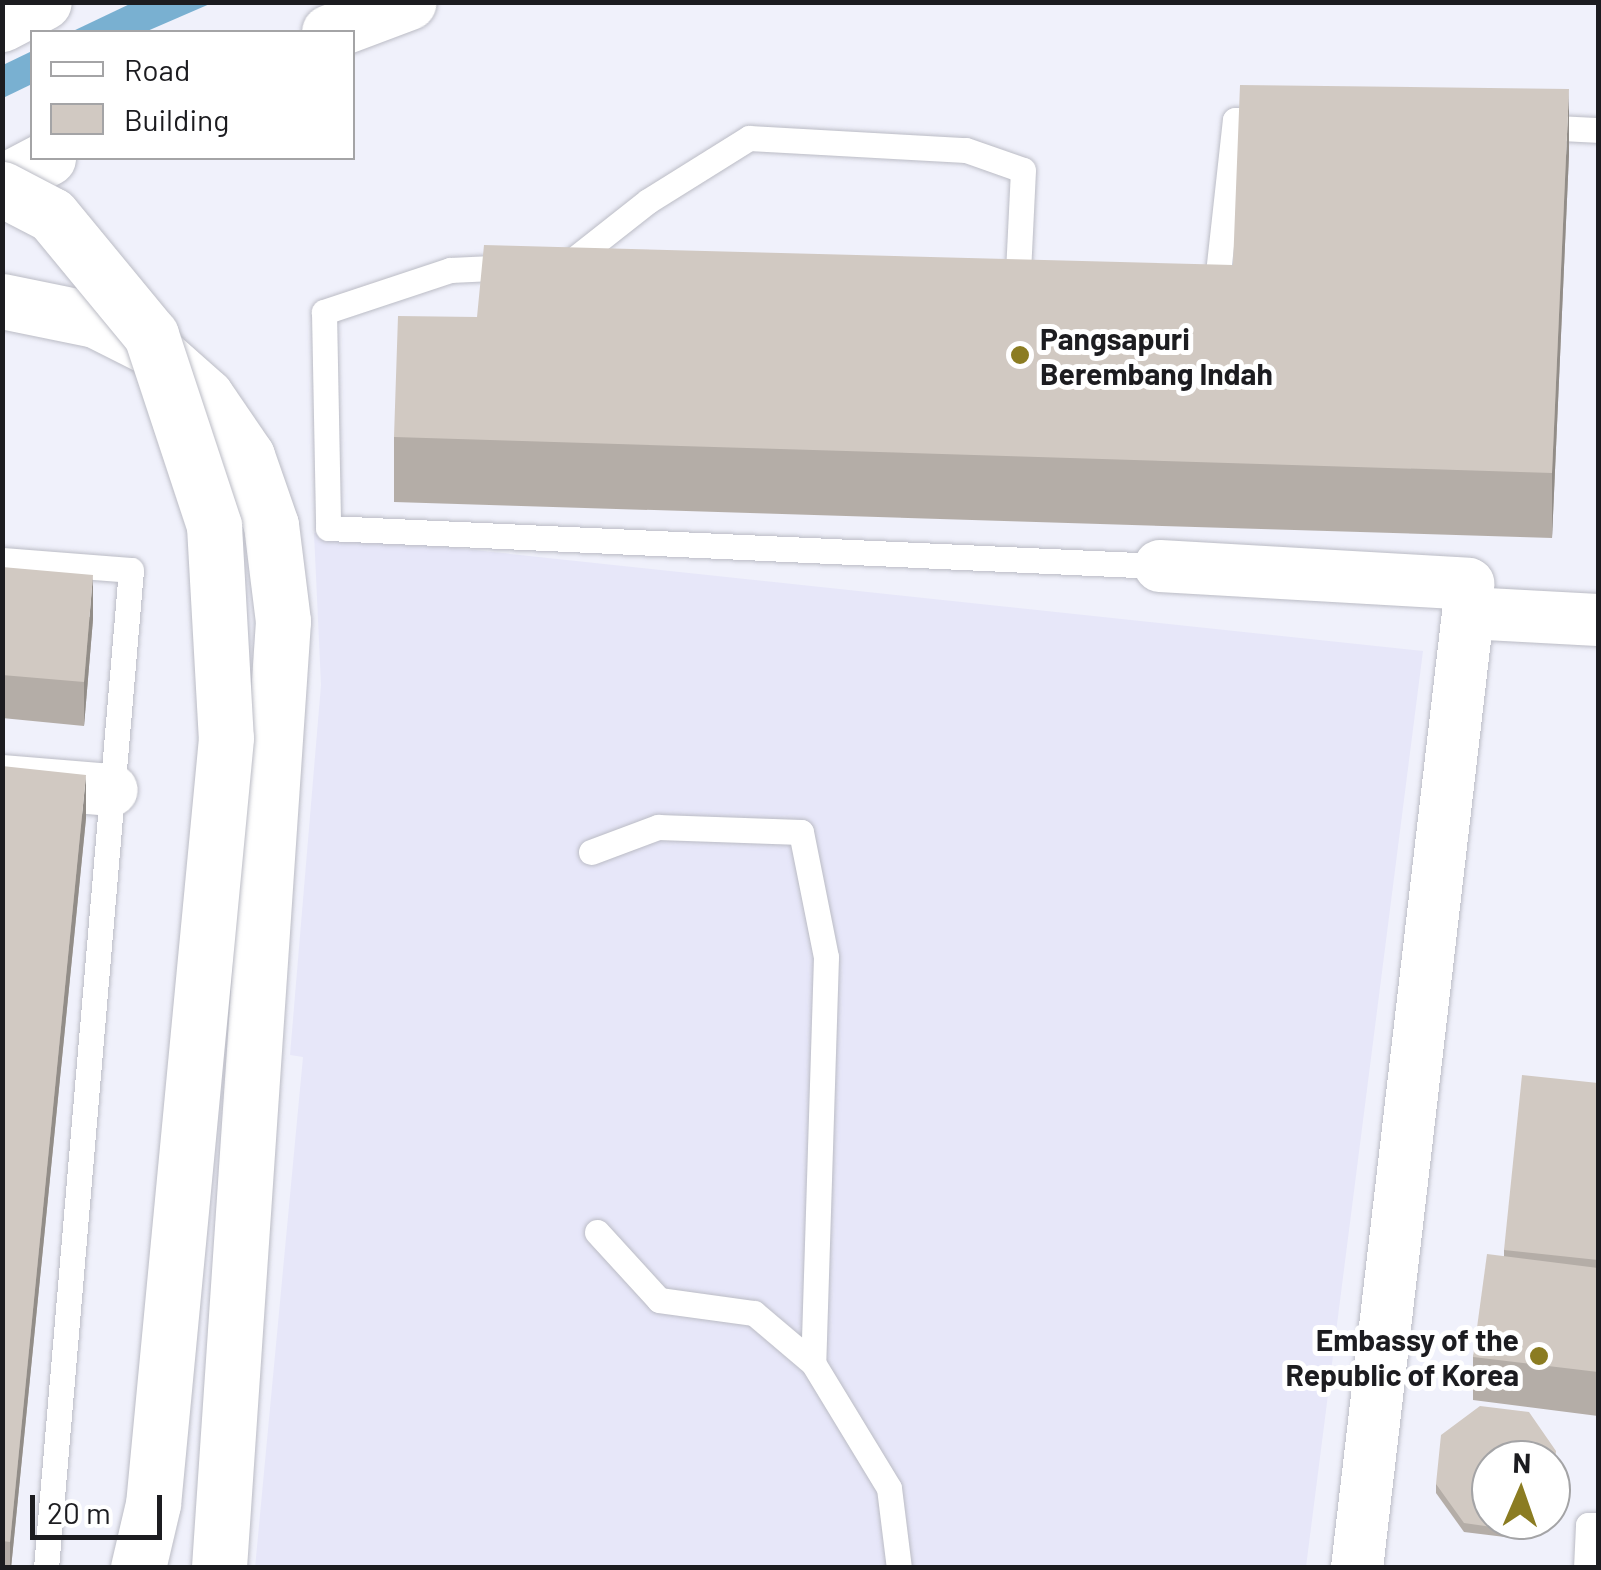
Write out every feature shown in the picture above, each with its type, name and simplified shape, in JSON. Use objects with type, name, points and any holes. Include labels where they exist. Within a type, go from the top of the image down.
[{"type":"highway","points":[[2,24],[44,2]]},
{"type":"highway","points":[[334,30],[409,2]]},
{"type":"highway","points":[[45,160],[2,185],[52,215],[151,335],[214,526],[226,738],[153,1504],[138,1568]]},
{"type":"highway","points":[[2,301],[95,320],[153,349],[206,396],[247,456],[270,526],[282,621],[258,1042],[222,1542]]},
{"type":"street","points":[[1160,566],[1468,599],[1598,620]]},
{"type":"street","points":[[1468,599],[1598,588]]},
{"type":"street","points":[[1357,1568],[1468,599]]},
{"type":"street","points":[[2,782],[112,790]]},
{"type":"street","points":[[222,1542],[246,1568]]},
{"type":"lane","points":[[1184,288],[1220,292],[1235,120],[1290,120]]},
{"type":"lane","points":[[1520,126],[1598,130]]},
{"type":"lane","points":[[568,264],[648,201],[748,138],[966,150],[1022,170],[1018,271]]},
{"type":"lane","points":[[621,262],[450,270],[324,312],[328,528],[1160,566]]},
{"type":"lane","points":[[2,560],[131,570],[46,1568]]},
{"type":"lane","points":[[591,852],[658,826],[801,832],[826,956],[813,1363]]},
{"type":"lane","points":[[597,1232],[659,1300],[754,1313],[813,1363],[889,1488],[898,1568]]},
{"type":"lane","points":[[1586,1568],[1588,1525],[1598,1526]]},
{"type":"shaded area","points":[[314,533],[1423,651],[1306,1567],[255,1568],[303,1057],[290,1055],[321,685]]},
{"type":"water","points":[[134,2],[212,2],[150,30],[75,30]]},
{"type":"water","points":[[30,52],[30,85],[3,98],[3,65]]},
{"type":"building","name":"Pangsapuri Berembang Indah","points":[[1240,85],[1569,89],[1552,473],[394,437],[398,316],[477,317],[484,245],[1233,265]]},
{"type":"building","points":[[2,567],[93,575],[84,682],[2,675]]},
{"type":"building","points":[[2,766],[86,775],[10,1542],[2,1541]]},
{"type":"building","points":[[1522,1075],[1598,1083],[1598,1260],[1504,1250]]},
{"type":"building","points":[[1487,1254],[1598,1268],[1598,1372],[1473,1357]]},
{"type":"building","points":[[1480,1406],[1529,1412],[1548,1440],[1471,1440],[1471,1524],[1464,1523],[1436,1484],[1441,1435]]},
{"type":"place","name":"Pangsapuri Berembang Indah","points":[[1020,355]]},
{"type":"place","name":"Embassy of the Republic of Korea","points":[[1539,1356]]}]
